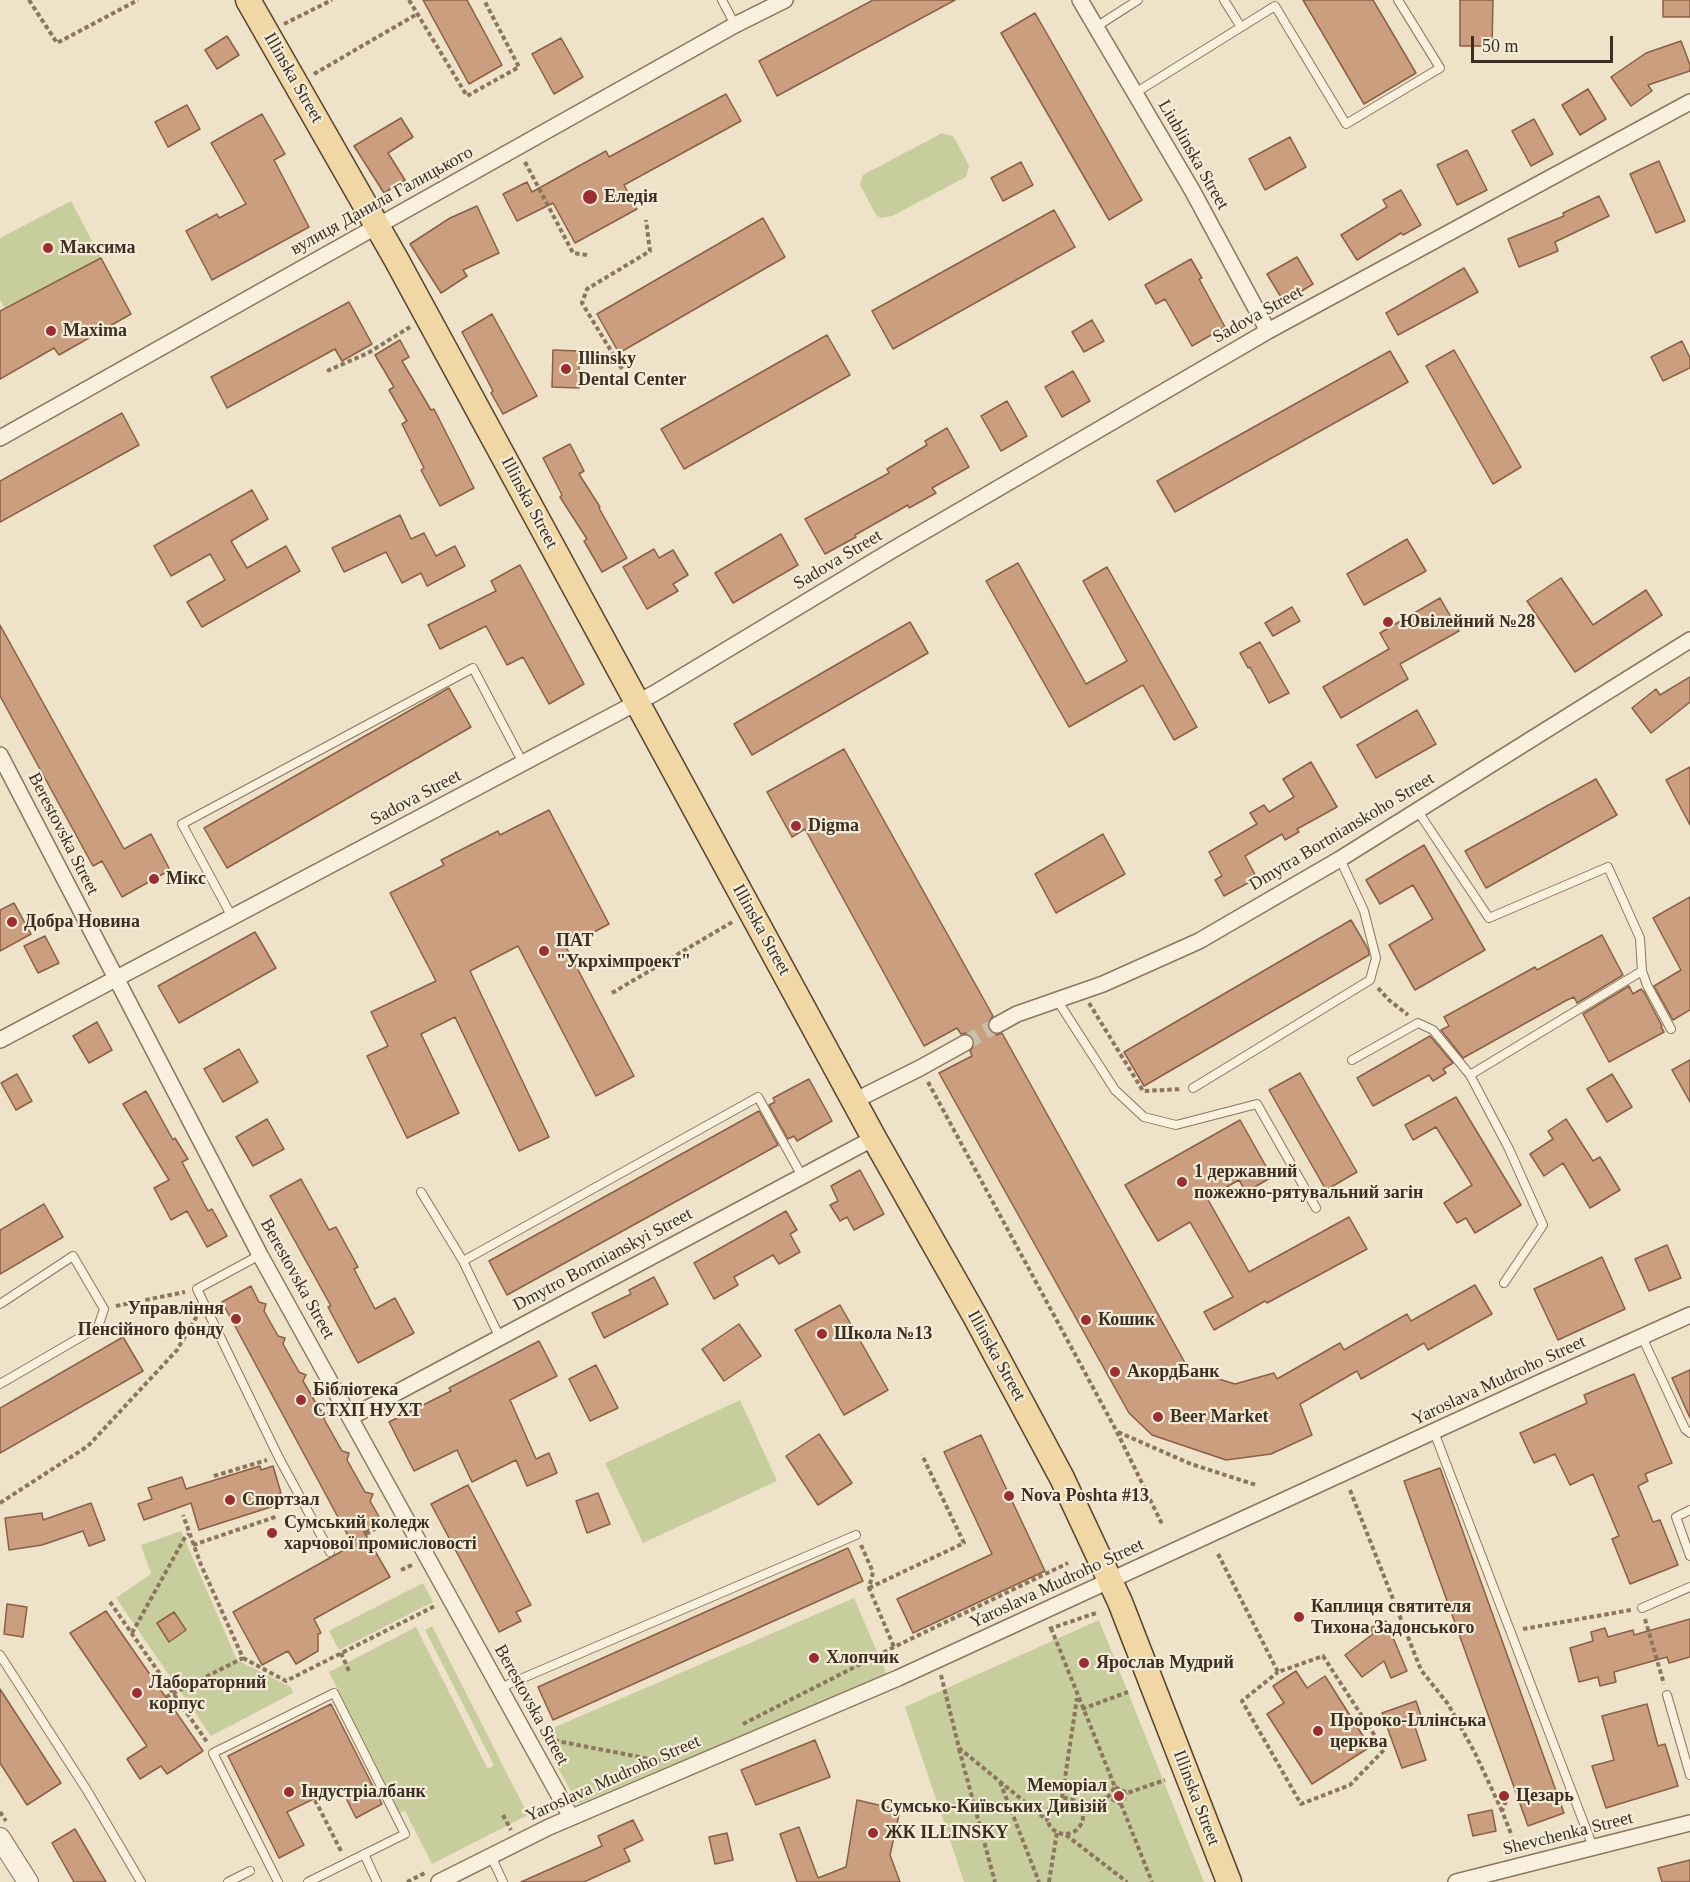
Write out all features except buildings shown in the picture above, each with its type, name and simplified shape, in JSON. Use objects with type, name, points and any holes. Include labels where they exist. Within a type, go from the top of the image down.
[{"type":"main road","name":"Illinska Street","points":[[248,0],[377,226],[1062,1478],[1110,1581],[1228,1882]]},
{"type":"street","name":"вулиця Данила Галицького","points":[[0,438],[735,25],[785,0]]},
{"type":"street","name":"Liublinska Street","points":[[1080,0],[1192,190],[1268,331]]},
{"type":"street","name":"Sadova Street","points":[[0,1040],[637,703],[904,543],[1268,331],[1690,102]]},
{"type":"street","name":"Dmytra Bortnianskoho Street","points":[[997,1025],[1017,1014],[1103,984],[1199,941],[1340,859],[1690,640]]},
{"type":"street","name":"Berestovska Street","points":[[0,755],[260,1255],[571,1817]]},
{"type":"street","points":[[854,1101],[965,1043]]},
{"type":"street","name":"Dmytro Bortnianskyi Street","points":[[351,1418],[874,1138]]},
{"type":"street","name":"Yaroslava Mudroho Street","points":[[438,1882],[571,1817],[898,1678],[1690,1315]]},
{"type":"street","name":"Shevchenka Street","points":[[1456,1882],[1690,1823]]},
{"type":"street","points":[[0,1838],[24,1881]]},
{"type":"lane","points":[[722,0],[735,25]]},
{"type":"lane","points":[[1096,27],[1138,0]]},
{"type":"lane","points":[[1224,0],[1241,27]]},
{"type":"lane","points":[[1135,93],[1275,6],[1346,124],[1440,68],[1398,0]]},
{"type":"lane","points":[[232,917],[182,824],[473,668],[523,764]]},
{"type":"lane","points":[[1417,810],[1489,918],[1608,867],[1640,938],[1642,971],[1647,986],[1671,1029]]},
{"type":"lane","points":[[1193,1088],[1370,980],[1376,958],[1364,910],[1340,859]]},
{"type":"lane","points":[[1470,1075],[1642,971]]},
{"type":"lane","points":[[1057,1000],[1115,1090],[1144,1117],[1176,1125],[1257,1104],[1316,1208]]},
{"type":"lane","points":[[1352,1060],[1418,1023],[1433,1030],[1470,1075],[1509,1149],[1543,1225],[1504,1283]]},
{"type":"lane","points":[[463,1261],[758,1097],[802,1176]]},
{"type":"lane","points":[[421,1192],[463,1261],[500,1338]]},
{"type":"lane","points":[[260,1255],[197,1289],[279,1458],[330,1552]]},
{"type":"lane","points":[[0,1304],[73,1256],[104,1309],[98,1327],[0,1384]]},
{"type":"lane","points":[[1642,1337],[1684,1429],[1690,1432]]},
{"type":"lane","points":[[1434,1432],[1593,1847]]},
{"type":"lane","points":[[1690,1510],[1676,1517],[1690,1556]]},
{"type":"lane","points":[[500,1689],[856,1535]]},
{"type":"lane","points":[[1642,1608],[1690,1587]]},
{"type":"lane","points":[[0,1656],[88,1792],[141,1882]]},
{"type":"lane","points":[[278,1882],[213,1753],[334,1693],[405,1834],[308,1882]]},
{"type":"lane","points":[[1667,1695],[1690,1775]]},
{"type":"lane","points":[[364,1854],[377,1882]]},
{"type":"lane","points":[[491,1856],[504,1882]]},
{"type":"lane","points":[[228,1882],[250,1871]]},
{"type":"path","points":[[29,0],[57,43],[138,0]]},
{"type":"path","points":[[280,27],[332,0]]},
{"type":"path","points":[[409,0],[466,96],[519,67],[483,0]]},
{"type":"path","points":[[309,77],[417,14]]},
{"type":"path","points":[[518,147],[573,253],[587,255]]},
{"type":"path","points":[[622,369],[582,303],[587,289],[650,251],[646,220]]},
{"type":"path","points":[[327,371],[368,353],[413,325]]},
{"type":"path","points":[[612,993],[735,921]]},
{"type":"path","points":[[1370,980],[1389,1000],[1418,1023]]},
{"type":"path","points":[[1089,1003],[1143,1091],[1193,1088]]},
{"type":"path","points":[[920,1068],[1117,1432],[1163,1527]]},
{"type":"path","points":[[104,1309],[197,1289]]},
{"type":"path","points":[[0,1503],[88,1446],[177,1350],[205,1304]]},
{"type":"path","points":[[1117,1432],[1191,1464],[1256,1485]]},
{"type":"path","points":[[869,1588],[964,1543],[922,1455]]},
{"type":"path","points":[[214,1476],[264,1460],[279,1458]]},
{"type":"path","points":[[1350,1490],[1421,1670],[1448,1704],[1475,1753],[1512,1836]]},
{"type":"path","points":[[183,1515],[193,1545],[243,1659],[286,1681],[439,1604]]},
{"type":"path","points":[[193,1545],[278,1516]]},
{"type":"path","points":[[366,1534],[393,1520]]},
{"type":"path","points":[[132,1633],[184,1539],[189,1534]]},
{"type":"path","points":[[856,1535],[873,1572],[869,1588],[894,1647]]},
{"type":"path","points":[[345,1544],[356,1539]]},
{"type":"path","points":[[1218,1554],[1278,1672]]},
{"type":"path","points":[[401,1570],[416,1562]]},
{"type":"path","points":[[739,1726],[894,1647],[1068,1563]]},
{"type":"path","points":[[110,1602],[207,1742]]},
{"type":"path","points":[[1511,1632],[1642,1608],[1667,1695]]},
{"type":"path","points":[[1051,1628],[1077,1698],[1115,1787],[1127,1793]]},
{"type":"path","points":[[341,1653],[350,1671]]},
{"type":"path","points":[[1323,1656],[1384,1750],[1350,1785],[1301,1804],[1242,1701],[1278,1672],[1323,1656]]},
{"type":"path","points":[[166,1698],[243,1659]]},
{"type":"path","points":[[940,1674],[995,1882]]},
{"type":"path","points":[[1082,1709],[1128,1692]]},
{"type":"path","points":[[1062,1798],[1077,1698]]},
{"type":"path","points":[[537,1737],[666,1763],[656,1767]]},
{"type":"path","points":[[958,1748],[1048,1821]]},
{"type":"path","points":[[1121,1804],[1127,1793],[1165,1779]]},
{"type":"path","points":[[1000,1782],[1039,1882]]},
{"type":"path","points":[[1081,1806],[1108,1797],[1115,1787]]},
{"type":"path","points":[[1502,1811],[1509,1794]]},
{"type":"path","points":[[1108,1797],[1121,1804],[1152,1882]]},
{"type":"path","points":[[1065,1834],[1076,1831],[1081,1826],[1083,1813],[1081,1806],[1073,1799],[1062,1798],[1050,1805],[1049,1825],[1057,1832],[1065,1834],[1127,1882]]},
{"type":"path","points":[[315,1800],[347,1863]]},
{"type":"path","points":[[503,1815],[511,1831]]},
{"type":"path","points":[[1049,1882],[1057,1832]]},
{"type":"green space","points":[[942,133],[953,136],[956,141],[969,166],[966,177],[892,216],[881,218],[876,215],[860,185],[863,175]]},
{"type":"green space","name":"Максима","points":[[71,201],[101,258],[5,308],[0,300],[0,238]]},
{"type":"green space","points":[[740,1400],[777,1481],[643,1543],[605,1463]]},
{"type":"green space","points":[[181,1531],[237,1660],[291,1687],[293,1693],[211,1736],[116,1598],[151,1574],[141,1545]]},
{"type":"green space","points":[[423,1583],[433,1602],[339,1650],[329,1631]]},
{"type":"green space","points":[[854,1598],[887,1675],[578,1804],[539,1734]]},
{"type":"green space","points":[[1099,1620],[1204,1882],[964,1882],[905,1707]]},
{"type":"green space","points":[[432,1626],[528,1815],[432,1864],[405,1811],[400,1813],[329,1672],[416,1627],[488,1769],[494,1765],[425,1630]]},
{"type":"tunnel","points":[[965,1043],[997,1025]]},
{"type":"place","name":"Еледія","points":[[590,197]]},
{"type":"place","name":"Максима","points":[[48,248]]},
{"type":"place","name":"Maxima","points":[[51,331]]},
{"type":"place","name":"Illinsky Dental Center","points":[[566,369]]},
{"type":"place","name":"Ювілейний №28","points":[[1388,622]]},
{"type":"place","name":"Digma","points":[[796,826]]},
{"type":"place","name":"Мікс","points":[[154,879]]},
{"type":"place","name":"Добра Новина","points":[[12,922]]},
{"type":"place","name":"ПАТ \"Укрхімпроект\"","points":[[544,951]]},
{"type":"place","name":"1 державний пожежно-рятувальний загін","points":[[1182,1182]]},
{"type":"place","name":"Управління Пенсійного фонду","points":[[236,1319]]},
{"type":"place","name":"Кошик","points":[[1086,1320]]},
{"type":"place","name":"Школа №13","points":[[822,1334]]},
{"type":"place","name":"АкордБанк","points":[[1115,1372]]},
{"type":"place","name":"Бібліотека СТХП НУХТ","points":[[301,1400]]},
{"type":"place","name":"Beer Market","points":[[1158,1417]]},
{"type":"place","name":"Nova Poshta #13","points":[[1009,1496]]},
{"type":"place","name":"Спортзал","points":[[230,1500]]},
{"type":"place","name":"Сумський коледж харчової промисловості","points":[[272,1533]]},
{"type":"place","name":"Каплиця святителя Тихона Задонського","points":[[1299,1617]]},
{"type":"place","name":"Хлопчик","points":[[814,1658]]},
{"type":"place","name":"Ярослав Мудрий","points":[[1084,1663]]},
{"type":"place","name":"Лабораторний корпус","points":[[137,1693]]},
{"type":"place","name":"Пророко-Іллінська церква","points":[[1318,1731]]},
{"type":"place","name":"Індустріалбанк","points":[[289,1792]]},
{"type":"place","name":"Меморіал Сумсько-Київських Дивізій","points":[[1119,1796]]},
{"type":"place","name":"Цезарь","points":[[1504,1796]]},
{"type":"place","name":"ЖК ILLINSKY","points":[[873,1833]]}]
